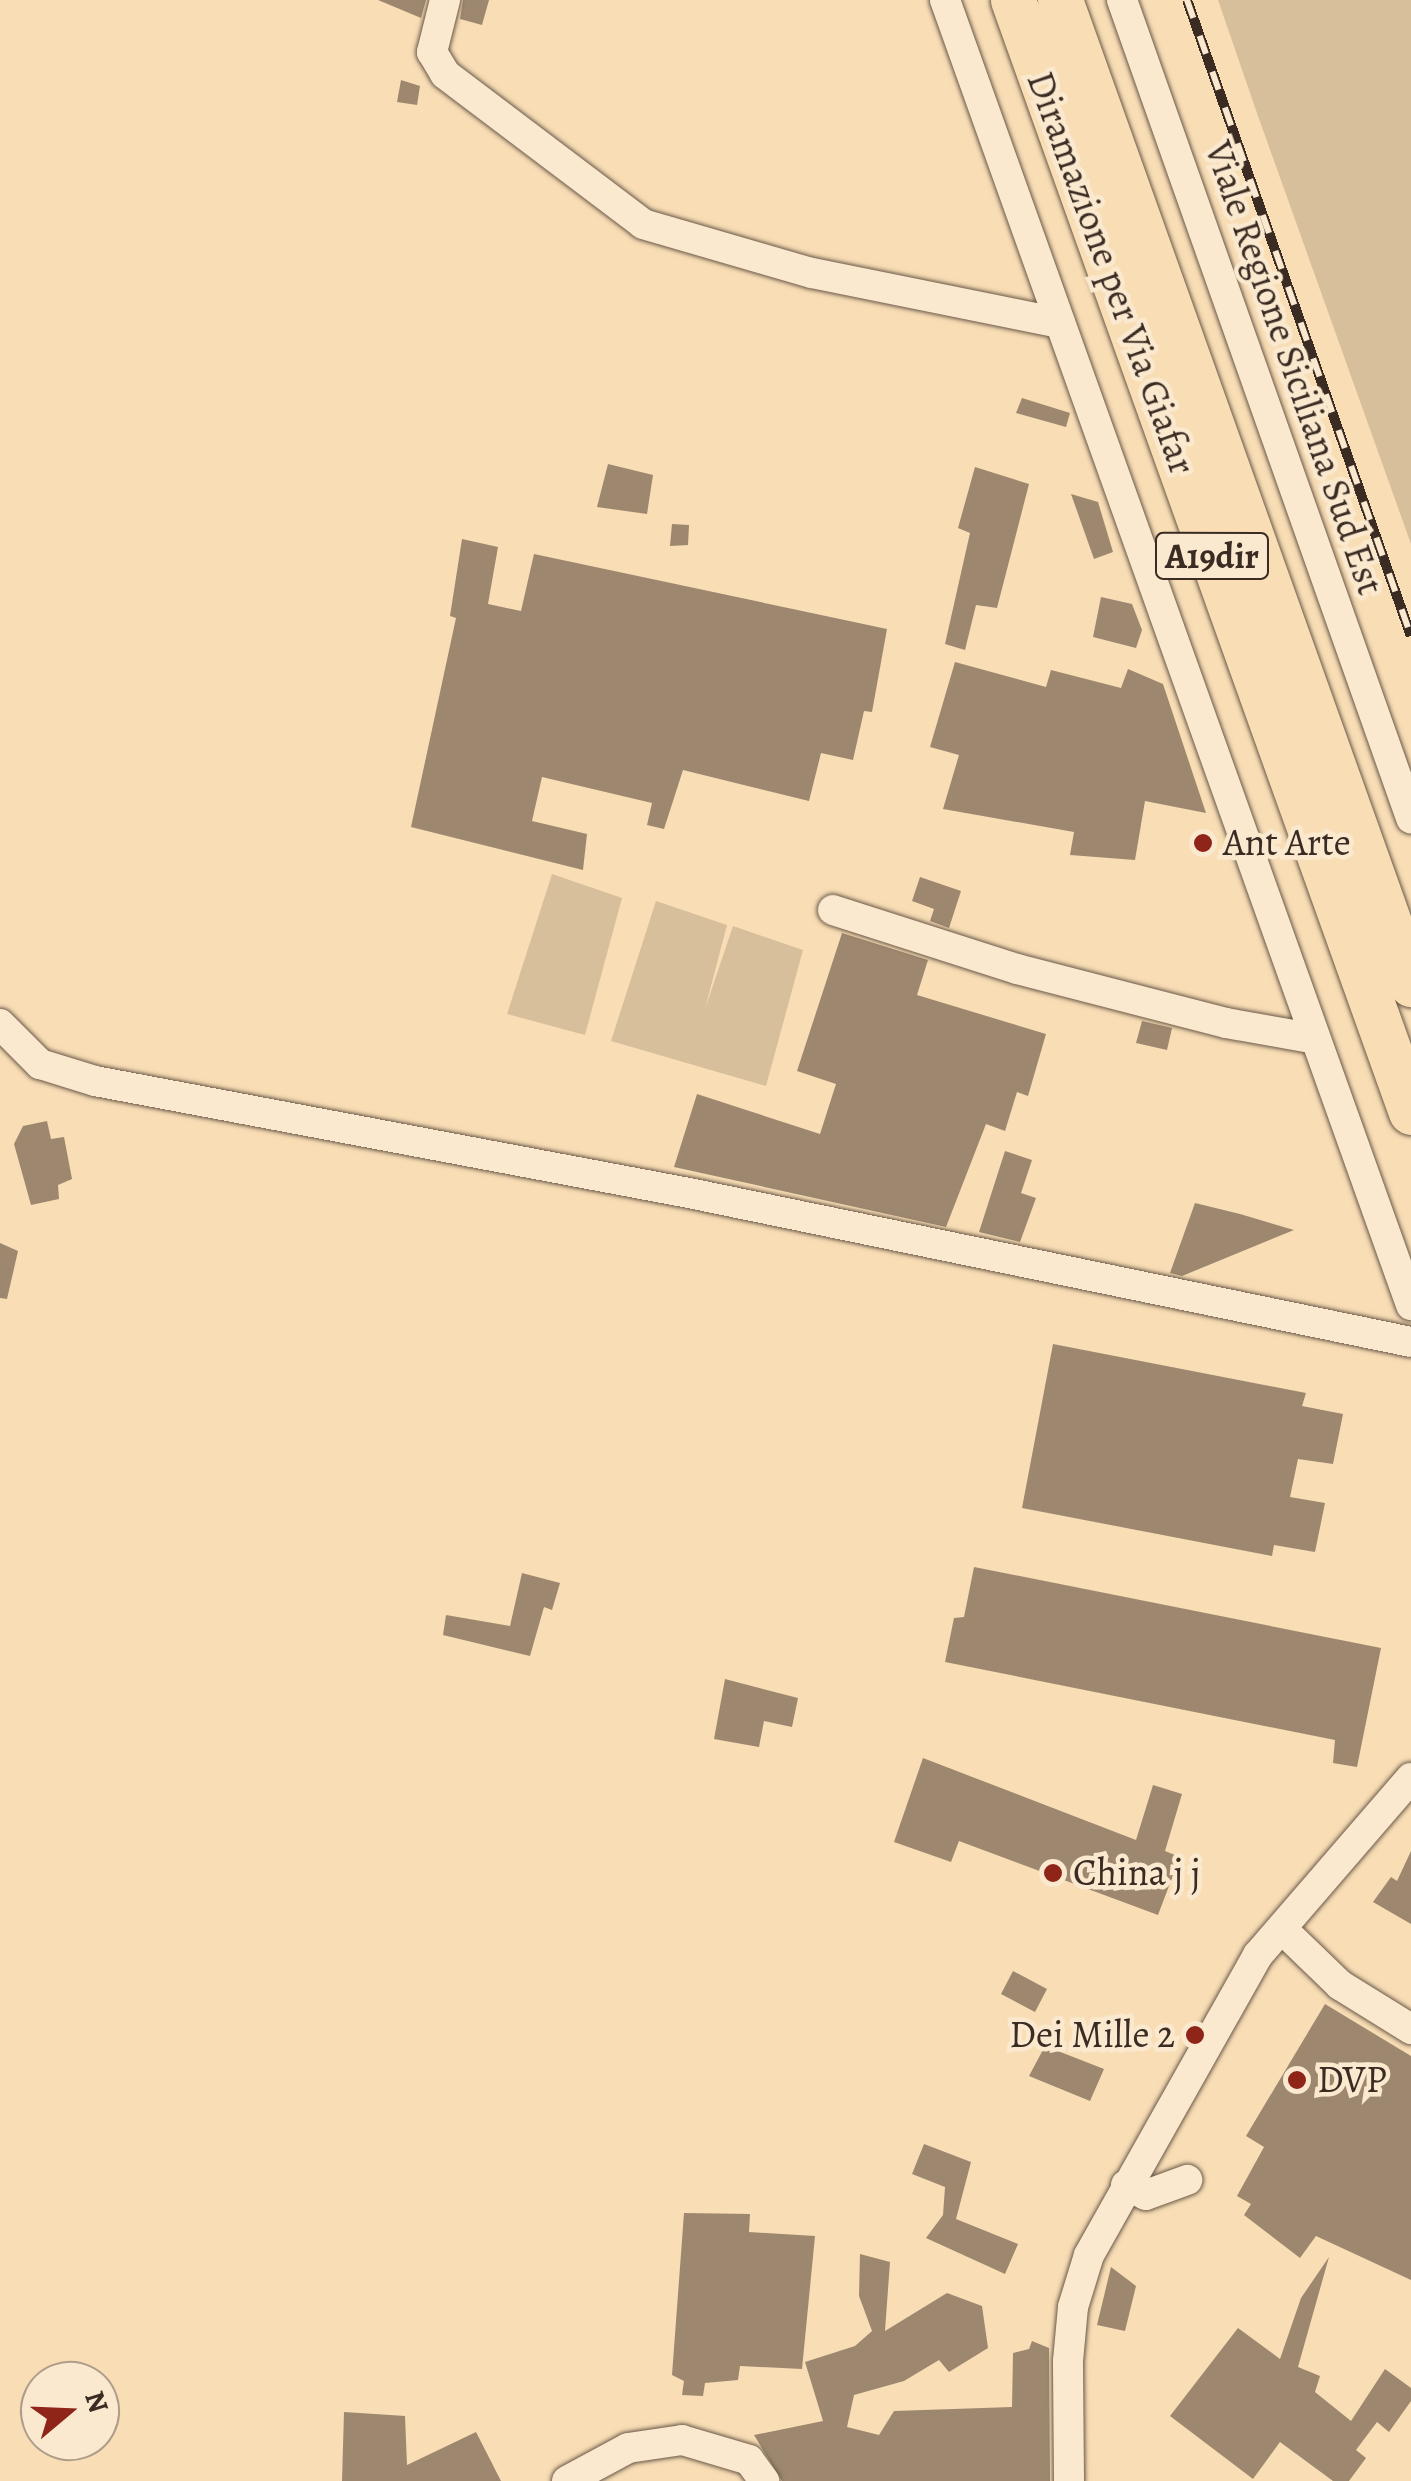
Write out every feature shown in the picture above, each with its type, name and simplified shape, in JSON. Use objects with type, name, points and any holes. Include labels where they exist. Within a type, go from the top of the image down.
[{"type":"highway","name":"Diramazione per Via Giafar","points":[[1013,0],[1411,1112]]},
{"type":"highway","name":"Diramazione per Via Giafar","points":[[1060,0],[1411,984]]},
{"type":"street","points":[[445,0],[432,52],[445,74],[643,224],[812,273],[1060,322]]},
{"type":"street","points":[[945,0],[1311,1038],[1411,1305]]},
{"type":"street","name":"Viale Regione Siciliana Sud Est","points":[[1122,0],[1411,818]]},
{"type":"street","points":[[833,910],[1017,969],[1226,1023],[1311,1038]]},
{"type":"street","points":[[0,1024],[40,1064],[95,1081],[689,1193],[1411,1342]]},
{"type":"street","points":[[1069,2481],[1073,2307],[1089,2254],[1248,1971],[1411,1778]]},
{"type":"street","points":[[1282,1928],[1308,1974],[1340,1986],[1408,2024]]},
{"type":"street","points":[[1126,2184],[1146,2195],[1187,2180]]},
{"type":"street","points":[[567,2481],[628,2448],[682,2440],[749,2460],[764,2481]]},
{"type":"shaded area","points":[[1218,0],[1411,0],[1411,544],[1258,116]]},
{"type":"shaded area","points":[[552,874],[622,898],[585,1035],[507,1014]]},
{"type":"shaded area","points":[[656,901],[727,925],[705,1009],[733,926],[803,950],[766,1086],[611,1041]]},
{"type":"building","points":[[378,0],[426,0],[421,18]]},
{"type":"building","points":[[463,0],[489,0],[482,25],[460,19]]},
{"type":"building","points":[[401,80],[420,86],[417,105],[397,102]]},
{"type":"building","points":[[1022,398],[1070,413],[1066,427],[1016,413]]},
{"type":"building","points":[[608,464],[653,475],[647,514],[597,507]]},
{"type":"building","points":[[975,467],[1029,484],[997,608],[976,605],[965,650],[945,644],[970,533],[958,528]]},
{"type":"building","points":[[1071,494],[1098,502],[1113,552],[1094,559]]},
{"type":"building","points":[[672,524],[689,525],[688,545],[670,546]]},
{"type":"building","points":[[462,539],[498,547],[488,604],[521,611],[534,554],[887,629],[872,712],[864,711],[853,760],[821,753],[809,801],[683,770],[664,829],[647,825],[652,803],[542,777],[532,821],[587,834],[583,870],[411,827],[456,618],[450,616]]},
{"type":"building","points":[[1101,597],[1132,604],[1142,630],[1136,648],[1093,637]]},
{"type":"building","points":[[955,662],[1046,687],[1051,670],[1121,688],[1128,669],[1163,684],[1206,813],[1145,801],[1135,860],[1070,855],[1074,832],[943,809],[959,755],[930,747]]},
{"type":"building","points":[[920,877],[961,891],[949,928],[930,921],[934,909],[912,901]]},
{"type":"building","points":[[842,933],[928,960],[917,995],[1046,1034],[1028,1096],[1017,1092],[1005,1131],[986,1124],[946,1227],[674,1167],[697,1094],[820,1134],[836,1084],[797,1071]]},
{"type":"building","points":[[1142,1021],[1172,1028],[1167,1050],[1136,1043]]},
{"type":"building","points":[[47,1121],[51,1139],[64,1137],[72,1179],[58,1185],[59,1199],[31,1205],[14,1144],[23,1126]]},
{"type":"building","points":[[1005,1151],[1032,1160],[1021,1193],[1036,1198],[1020,1242],[979,1232]]},
{"type":"building","points":[[1195,1203],[1294,1230],[1182,1276],[1170,1273]]},
{"type":"building","points":[[0,1243],[18,1251],[7,1299],[0,1298]]},
{"type":"building","points":[[1053,1344],[1306,1393],[1302,1406],[1343,1414],[1333,1464],[1298,1459],[1290,1497],[1325,1503],[1315,1552],[1274,1545],[1272,1556],[1022,1508]]},
{"type":"building","points":[[974,1567],[1381,1648],[1357,1767],[1333,1763],[1335,1740],[945,1662],[954,1618],[964,1617]]},
{"type":"building","points":[[522,1573],[560,1583],[552,1610],[544,1607],[530,1656],[443,1635],[446,1615],[510,1626]]},
{"type":"building","points":[[725,1679],[798,1698],[792,1727],[764,1721],[759,1747],[714,1739]]},
{"type":"building","points":[[923,1758],[1136,1840],[1153,1785],[1182,1794],[1165,1851],[1180,1857],[1158,1915],[959,1841],[951,1862],[894,1842]]},
{"type":"building","points":[[1411,1851],[1411,1924],[1373,1902],[1391,1877],[1397,1881]]},
{"type":"building","points":[[1013,1971],[1047,1989],[1035,2012],[1001,1994]]},
{"type":"building","points":[[1325,2004],[1411,2056],[1411,2280],[1316,2236],[1300,2258],[1244,2215],[1251,2204],[1237,2196],[1264,2147],[1246,2136]]},
{"type":"building","points":[[1045,2046],[1104,2069],[1090,2101],[1029,2076]]},
{"type":"building","points":[[924,2144],[971,2162],[956,2219],[1018,2244],[1005,2274],[926,2238],[943,2215],[945,2187],[912,2174]]},
{"type":"building","points":[[684,2213],[750,2214],[749,2232],[815,2236],[802,2369],[740,2366],[738,2380],[705,2383],[703,2396],[682,2395],[684,2381],[672,2375]]},
{"type":"building","points":[[860,2254],[890,2262],[885,2331],[947,2293],[982,2306],[988,2348],[949,2372],[939,2360],[904,2381],[854,2395],[847,2427],[879,2435],[894,2411],[1012,2407],[1013,2353],[1029,2349],[1032,2341],[1049,2348],[1050,2481],[782,2481],[754,2435],[823,2421],[805,2362],[855,2346],[872,2331],[859,2296]]},
{"type":"building","points":[[1329,2257],[1298,2367],[1320,2376],[1315,2392],[1351,2421],[1385,2369],[1411,2388],[1411,2401],[1389,2432],[1377,2422],[1356,2450],[1366,2458],[1349,2481],[1333,2481],[1280,2442],[1253,2479],[1170,2416],[1238,2328],[1280,2359],[1301,2298]]},
{"type":"building","points":[[1111,2267],[1136,2286],[1125,2331],[1097,2325]]},
{"type":"building","points":[[344,2412],[405,2416],[407,2465],[476,2432],[501,2481],[342,2481]]},
{"type":"railway","points":[[1187,0],[1411,636]]},
{"type":"place","name":"Ant Arte","points":[[1203,843]]},
{"type":"place","name":"China j j","points":[[1053,1873]]},
{"type":"place","name":"Dei Mille 2","points":[[1195,2035]]},
{"type":"place","name":"DVP","points":[[1297,2080]]}]
